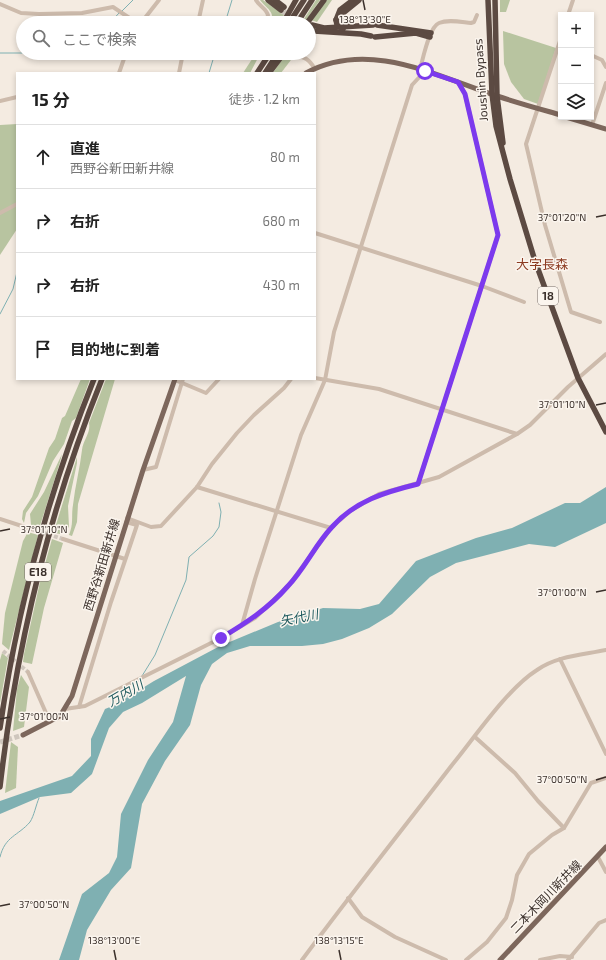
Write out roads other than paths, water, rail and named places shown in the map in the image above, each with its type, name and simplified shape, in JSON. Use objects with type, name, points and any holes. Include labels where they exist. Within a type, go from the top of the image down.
[{"type":"highway","points":[[268,0],[282,8],[275,0]]},
{"type":"highway","points":[[287,16],[296,0]]},
{"type":"highway","points":[[294,16],[304,0]]},
{"type":"highway","points":[[302,16],[312,0]]},
{"type":"highway","points":[[315,16],[324,0]]},
{"type":"highway","points":[[353,0],[340,10],[336,20],[337,25],[343,30],[373,37],[416,33],[431,35]]},
{"type":"highway","points":[[357,26],[345,24],[342,18],[346,10],[360,0]]},
{"type":"highway","name":"Joushin Bypass","points":[[488,0],[495,95]]},
{"type":"highway","name":"Joushin Bypass","points":[[495,0],[496,126],[510,179],[535,261],[578,378],[606,431]]},
{"type":"highway","points":[[316,27],[324,28],[375,25],[431,35]]},
{"type":"highway","points":[[316,31],[361,34]]},
{"type":"highway","points":[[256,72],[262,60]]},
{"type":"highway","points":[[257,72],[265,60]]},
{"type":"highway","points":[[266,72],[273,60]]},
{"type":"highway","points":[[270,72],[279,60]]},
{"type":"highway","name":"E18","points":[[0,728],[14,646],[34,557],[61,470],[94,380]]},
{"type":"highway","name":"E18","points":[[0,787],[16,677],[42,558],[67,473],[102,380]]},
{"type":"main road","points":[[308,72],[339,61],[364,58],[383,60],[422,70],[558,115]]},
{"type":"main road","points":[[576,120],[606,129]]},
{"type":"main road","name":"西野谷新田新井線","points":[[23,735],[60,716],[72,696],[126,520],[175,380]]},
{"type":"main road","name":"二本木岡川新井線","points":[[500,960],[606,847]]},
{"type":"street","points":[[146,16],[159,0]]},
{"type":"street","points":[[200,16],[203,0]]},
{"type":"street","points":[[256,0],[258,4],[267,11],[268,16]]},
{"type":"street","points":[[569,12],[573,0]]},
{"type":"street","points":[[0,4],[21,14],[82,13],[113,7],[126,16]]},
{"type":"street","points":[[242,626],[276,510],[308,416],[325,380],[334,332],[412,85],[421,78],[431,35],[439,23],[471,23],[474,22],[477,15]]},
{"type":"street","points":[[559,48],[526,144],[545,225],[571,312],[600,322]]},
{"type":"street","points":[[594,56],[602,60],[606,66]]},
{"type":"street","points":[[119,72],[124,60]]},
{"type":"street","points":[[179,72],[182,60]]},
{"type":"street","points":[[309,60],[314,69]]},
{"type":"street","points":[[418,484],[498,235],[465,94],[458,82]]},
{"type":"street","points":[[592,125],[606,83]]},
{"type":"street","points":[[0,102],[16,98]]},
{"type":"street","points":[[0,213],[16,205]]},
{"type":"street","points":[[316,233],[482,286],[524,302]]},
{"type":"street","points":[[65,709],[84,706],[221,638],[242,626],[268,608],[289,585],[331,528],[350,511],[368,499],[391,490],[418,484],[439,477],[517,434],[530,425],[578,378],[606,354]]},
{"type":"street","points":[[316,378],[379,389],[517,434]]},
{"type":"street","points":[[175,380],[182,381],[196,390],[206,392],[218,380]]},
{"type":"street","points":[[126,520],[151,527],[161,526],[197,487],[212,464],[238,433],[254,415],[284,388],[290,380]]},
{"type":"street","points":[[143,470],[156,466],[182,381]]},
{"type":"street","points":[[197,487],[331,528]]},
{"type":"street","points":[[0,519],[31,529]]},
{"type":"street","points":[[79,707],[137,525],[126,520]]},
{"type":"street","points":[[63,539],[125,559]]},
{"type":"street","points":[[302,960],[348,898],[518,685],[544,665],[560,659],[606,650]]},
{"type":"street","points":[[560,659],[606,754]]},
{"type":"street","points":[[28,672],[50,722]]},
{"type":"street","points":[[475,737],[515,773],[538,801],[564,828]]},
{"type":"street","points":[[466,960],[487,942],[506,918],[512,900],[517,875],[529,854],[552,834],[564,828],[588,786],[599,779],[606,778]]},
{"type":"street","points":[[598,857],[606,872]]},
{"type":"street","points":[[348,898],[362,917],[395,937],[446,960]]},
{"type":"street","points":[[568,960],[599,924],[606,920]]},
{"type":"street","points":[[540,960],[560,956],[572,957]]},
{"type":"water","name":"矢代川","points":[[606,487],[606,523],[555,547],[529,544],[456,563],[430,577],[392,614],[369,628],[342,639],[323,644],[302,646],[250,646],[227,653],[212,664],[201,685],[190,725],[165,761],[142,804],[131,868],[111,890],[87,930],[79,960],[59,960],[82,894],[109,873],[117,857],[121,814],[148,760],[173,722],[186,676],[142,703],[123,712],[109,728],[92,774],[71,793],[40,797],[0,814],[0,801],[72,776],[91,756],[91,739],[105,709],[115,705],[154,681],[220,646],[278,622],[323,608],[360,609],[379,604],[416,561],[476,538],[512,528],[565,503],[580,503]]},
{"type":"waterway","points":[[122,11],[133,0]]},
{"type":"waterway","points":[[227,16],[232,0]]},
{"type":"waterway","points":[[116,16],[119,13]]},
{"type":"waterway","points":[[0,53],[16,53]]},
{"type":"waterway","points":[[209,72],[213,60]]},
{"type":"waterway","points":[[0,314],[13,289],[16,276]]},
{"type":"waterway","name":"万内川","points":[[142,676],[155,655],[186,580],[189,557],[213,536],[219,527],[221,512],[219,503]]},
{"type":"waterway","name":"万内川","points":[[127,697],[139,680]]},
{"type":"waterway","points":[[0,857],[2,850],[9,840],[30,822],[39,798]]},
{"type":"tunnel","points":[[281,10],[290,16]]},
{"type":"tunnel","points":[[31,529],[63,539]]},
{"type":"tunnel","points":[[3,651],[28,672]]},
{"type":"tunnel","points":[[0,742],[23,735]]},
{"type":"district","name":"大字長森","points":[[542,264]]}]
